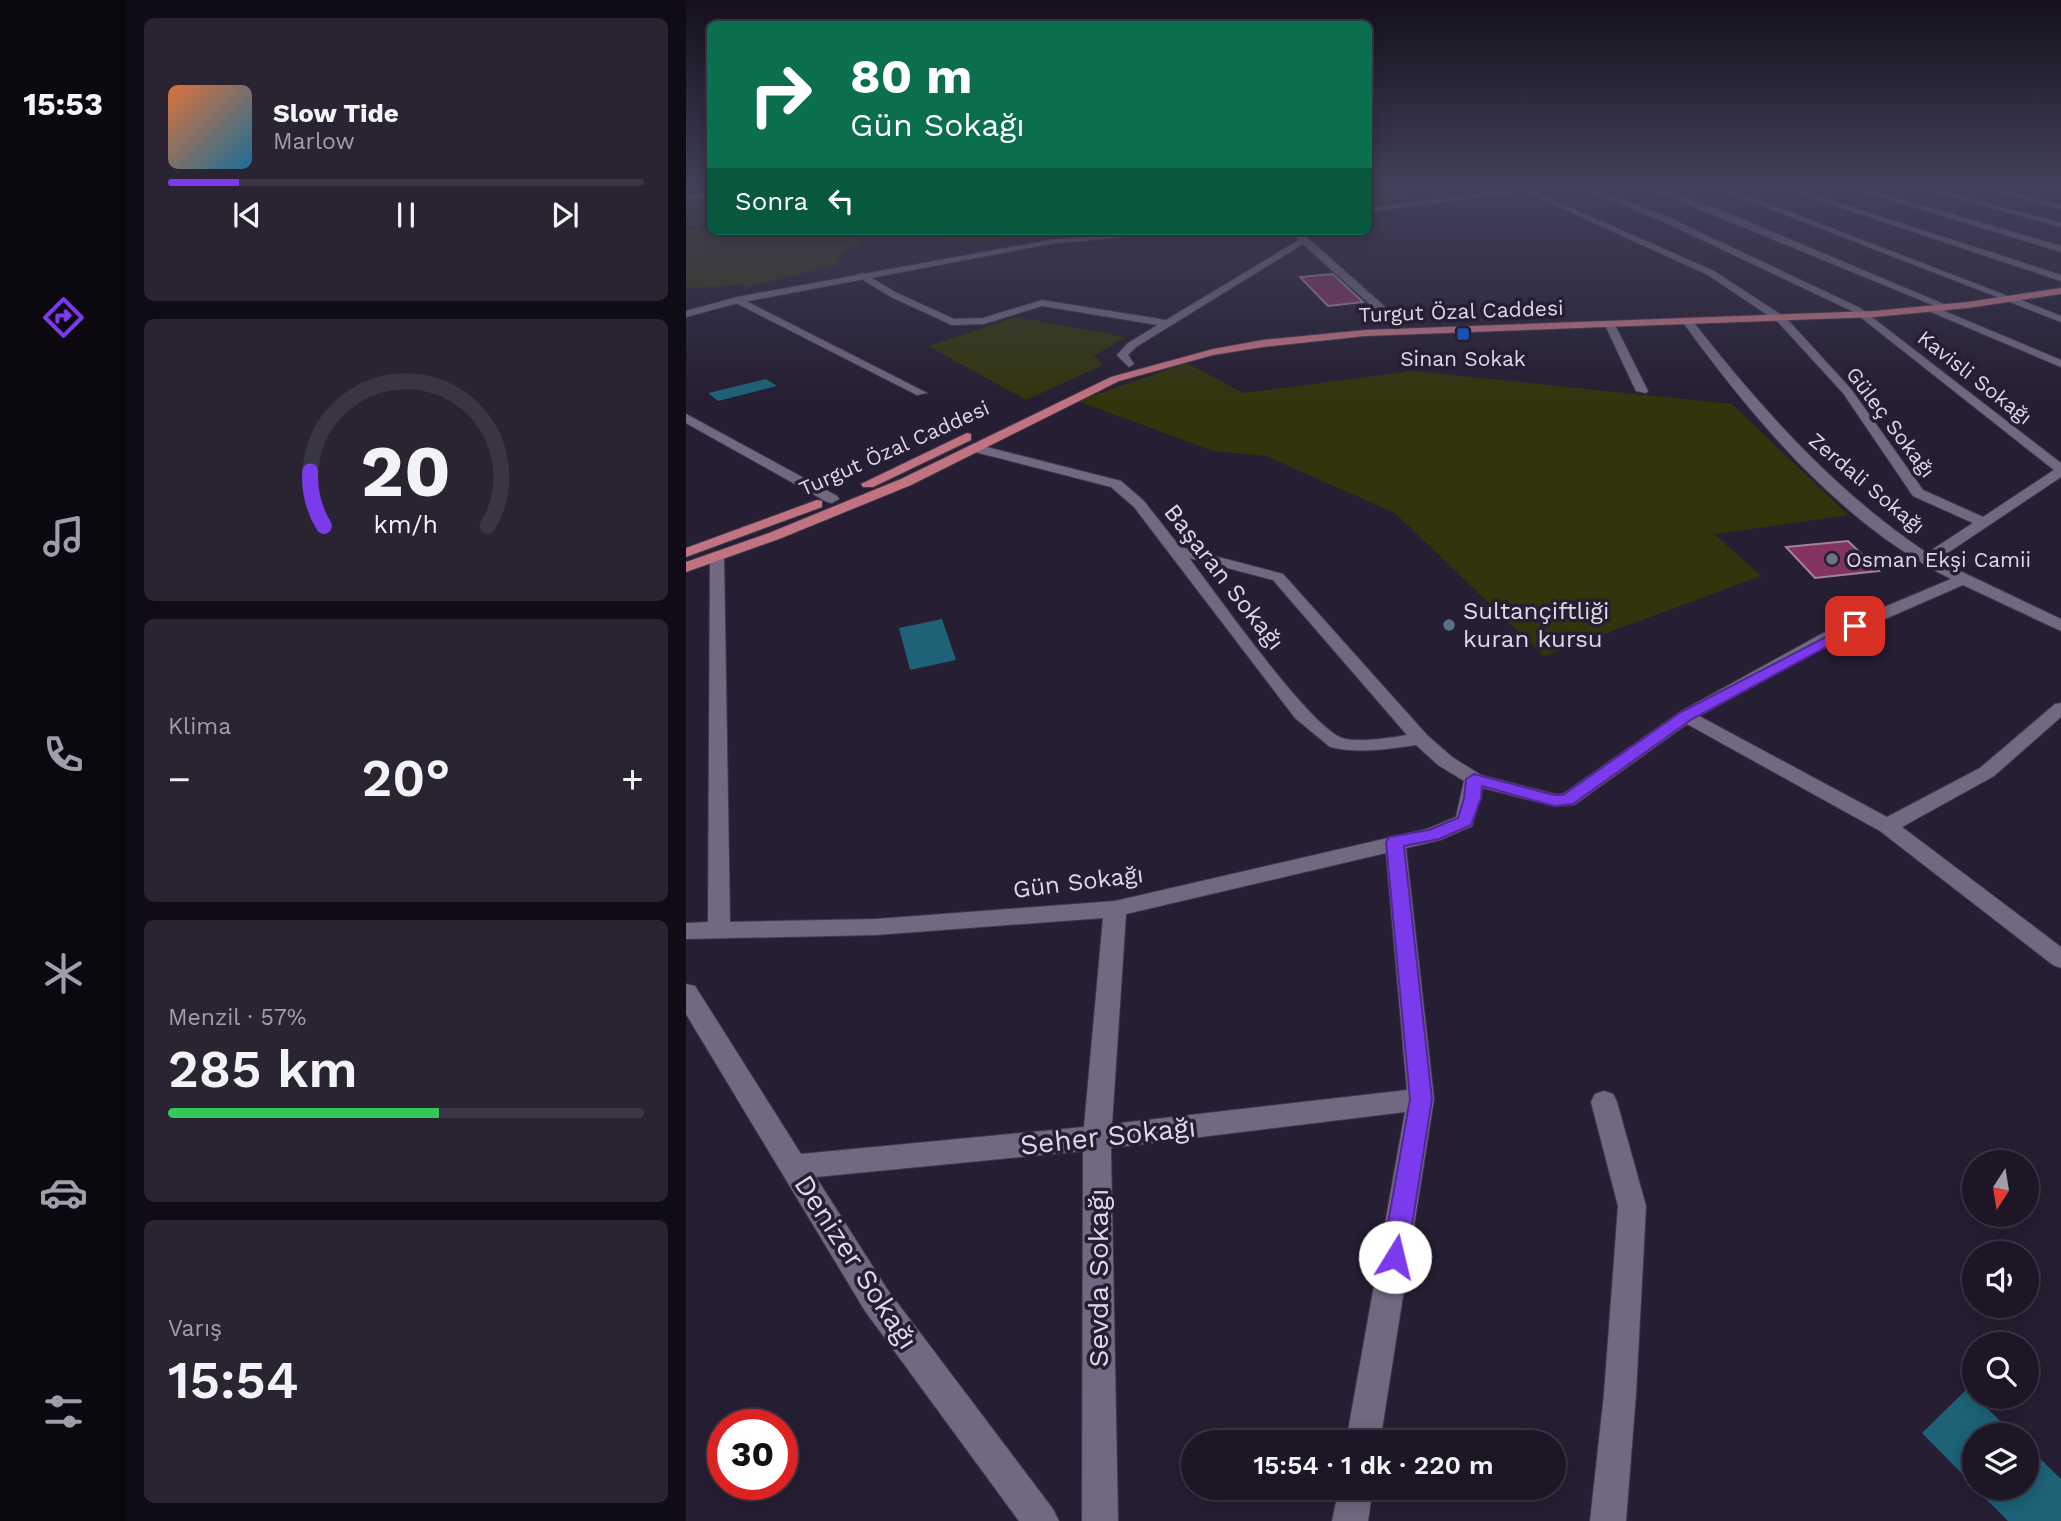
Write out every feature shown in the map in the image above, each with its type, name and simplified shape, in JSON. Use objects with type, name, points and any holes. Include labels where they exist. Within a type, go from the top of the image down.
[{"type":"main road","points":[[1680,322],[1866,316],[2013,300],[2061,291]]},
{"type":"main road","name":"Turgut Özal Caddesi","points":[[686,553],[832,499],[956,443],[1076,384],[1229,342],[1312,330],[1398,324],[1625,318],[1680,322]]},
{"type":"main road","name":"Turgut Özal Caddesi","points":[[686,567],[845,508],[975,448],[1134,367],[1320,338],[1427,330],[1680,322]]},
{"type":"main road","points":[[956,443],[975,448]]},
{"type":"street","points":[[686,314],[737,300],[958,258]]},
{"type":"street","points":[[1134,367],[1122,355],[1132,345],[1274,258]]},
{"type":"street","points":[[1324,258],[1398,324]]},
{"type":"street","name":"Güleç Sokağı","points":[[1678,258],[1711,273],[1782,320],[1847,391],[1918,493],[1985,523]]},
{"type":"street","name":"Kavisli Sokağı","points":[[1746,258],[1866,316],[2061,470]]},
{"type":"street","points":[[1826,258],[1948,308]]},
{"type":"street","points":[[1904,258],[2061,319]]},
{"type":"street","points":[[1998,258],[2061,278]]},
{"type":"street","points":[[860,275],[894,295],[952,322],[984,321],[1036,305],[1055,305],[1165,323]]},
{"type":"street","points":[[737,300],[921,393]]},
{"type":"street","points":[[1933,309],[2061,364]]},
{"type":"street","name":"Zerdali Sokağı","points":[[1680,322],[1780,438],[1877,524],[1927,560],[2060,624]]},
{"type":"street","points":[[1610,325],[1642,391]]},
{"type":"street","points":[[686,418],[832,499]]},
{"type":"street","name":"Başaran Sokağı","points":[[975,448],[1116,484],[1139,504],[1301,714],[1337,743],[1377,745],[1420,738]]},
{"type":"street","points":[[1927,560],[2061,470]]},
{"type":"street","points":[[1174,550],[1278,577],[1420,738],[1446,761],[1474,779],[1554,800],[1567,800],[1686,716],[1831,636],[1964,579]]},
{"type":"street","points":[[717,556],[719,930]]},
{"type":"street","points":[[1887,825],[1987,772],[2061,708]]},
{"type":"street","points":[[1686,716],[1887,825],[2061,959]]},
{"type":"street","name":"Gün Sokağı","points":[[686,931],[876,927],[1115,909],[1433,835],[1465,821],[1474,779]]},
{"type":"street","points":[[1365,1430],[1421,1099],[1395,842]]},
{"type":"street","name":"Sevda Sokağı","points":[[1100,1521],[1097,1138],[1115,909]]},
{"type":"street","name":"Denizer Sokağı","points":[[686,993],[876,1300],[1041,1521]]},
{"type":"street","name":"Seher Sokağı","points":[[794,1167],[1097,1138],[1421,1099]]},
{"type":"street","points":[[1604,1102],[1632,1206],[1620,1394],[1608,1521]]},
{"type":"street","points":[[1350,1521],[1354,1500]]},
{"type":"green space","points":[[686,258],[840,258],[837,265],[742,288],[744,284],[686,289]]},
{"type":"green space","points":[[1016,317],[1125,337],[1094,356],[1103,365],[1026,400],[928,346]]},
{"type":"green space","points":[[1187,363],[1243,393],[1413,371],[1732,404],[1848,515],[1714,534],[1761,576],[1544,656],[1395,513],[1266,456],[1213,451],[1078,401]]},
{"type":"water","points":[[766,379],[777,386],[718,401],[708,393]]},
{"type":"water","points":[[942,619],[956,660],[910,670],[899,628]]},
{"type":"water","points":[[1962,1394],[1962,1409],[1988,1409],[2002,1423],[1962,1423],[1962,1474],[1922,1433]]},
{"type":"water","points":[[2039,1458],[2061,1479],[2061,1521],[2008,1521],[1987,1500],[2039,1500]]},
{"type":"building","points":[[1333,274],[1363,302],[1328,306],[1300,277]]},
{"type":"building","name":"Osman Ekşi Camii","points":[[1848,541],[1879,571],[1815,578],[1786,547]]},
{"type":"place","name":"Sinan Sokak","points":[[1463,334]]},
{"type":"place","name":"Osman Ekşi Camii","points":[[1832,559]]},
{"type":"place","name":"Sultançiftliği kuran kursu","points":[[1449,625]]},
{"type":"route","points":[[1395,1257],[1421,1099],[1395,842],[1433,835],[1465,821],[1474,779],[1554,800],[1567,800],[1686,716],[1831,636],[1855,626]]}]
